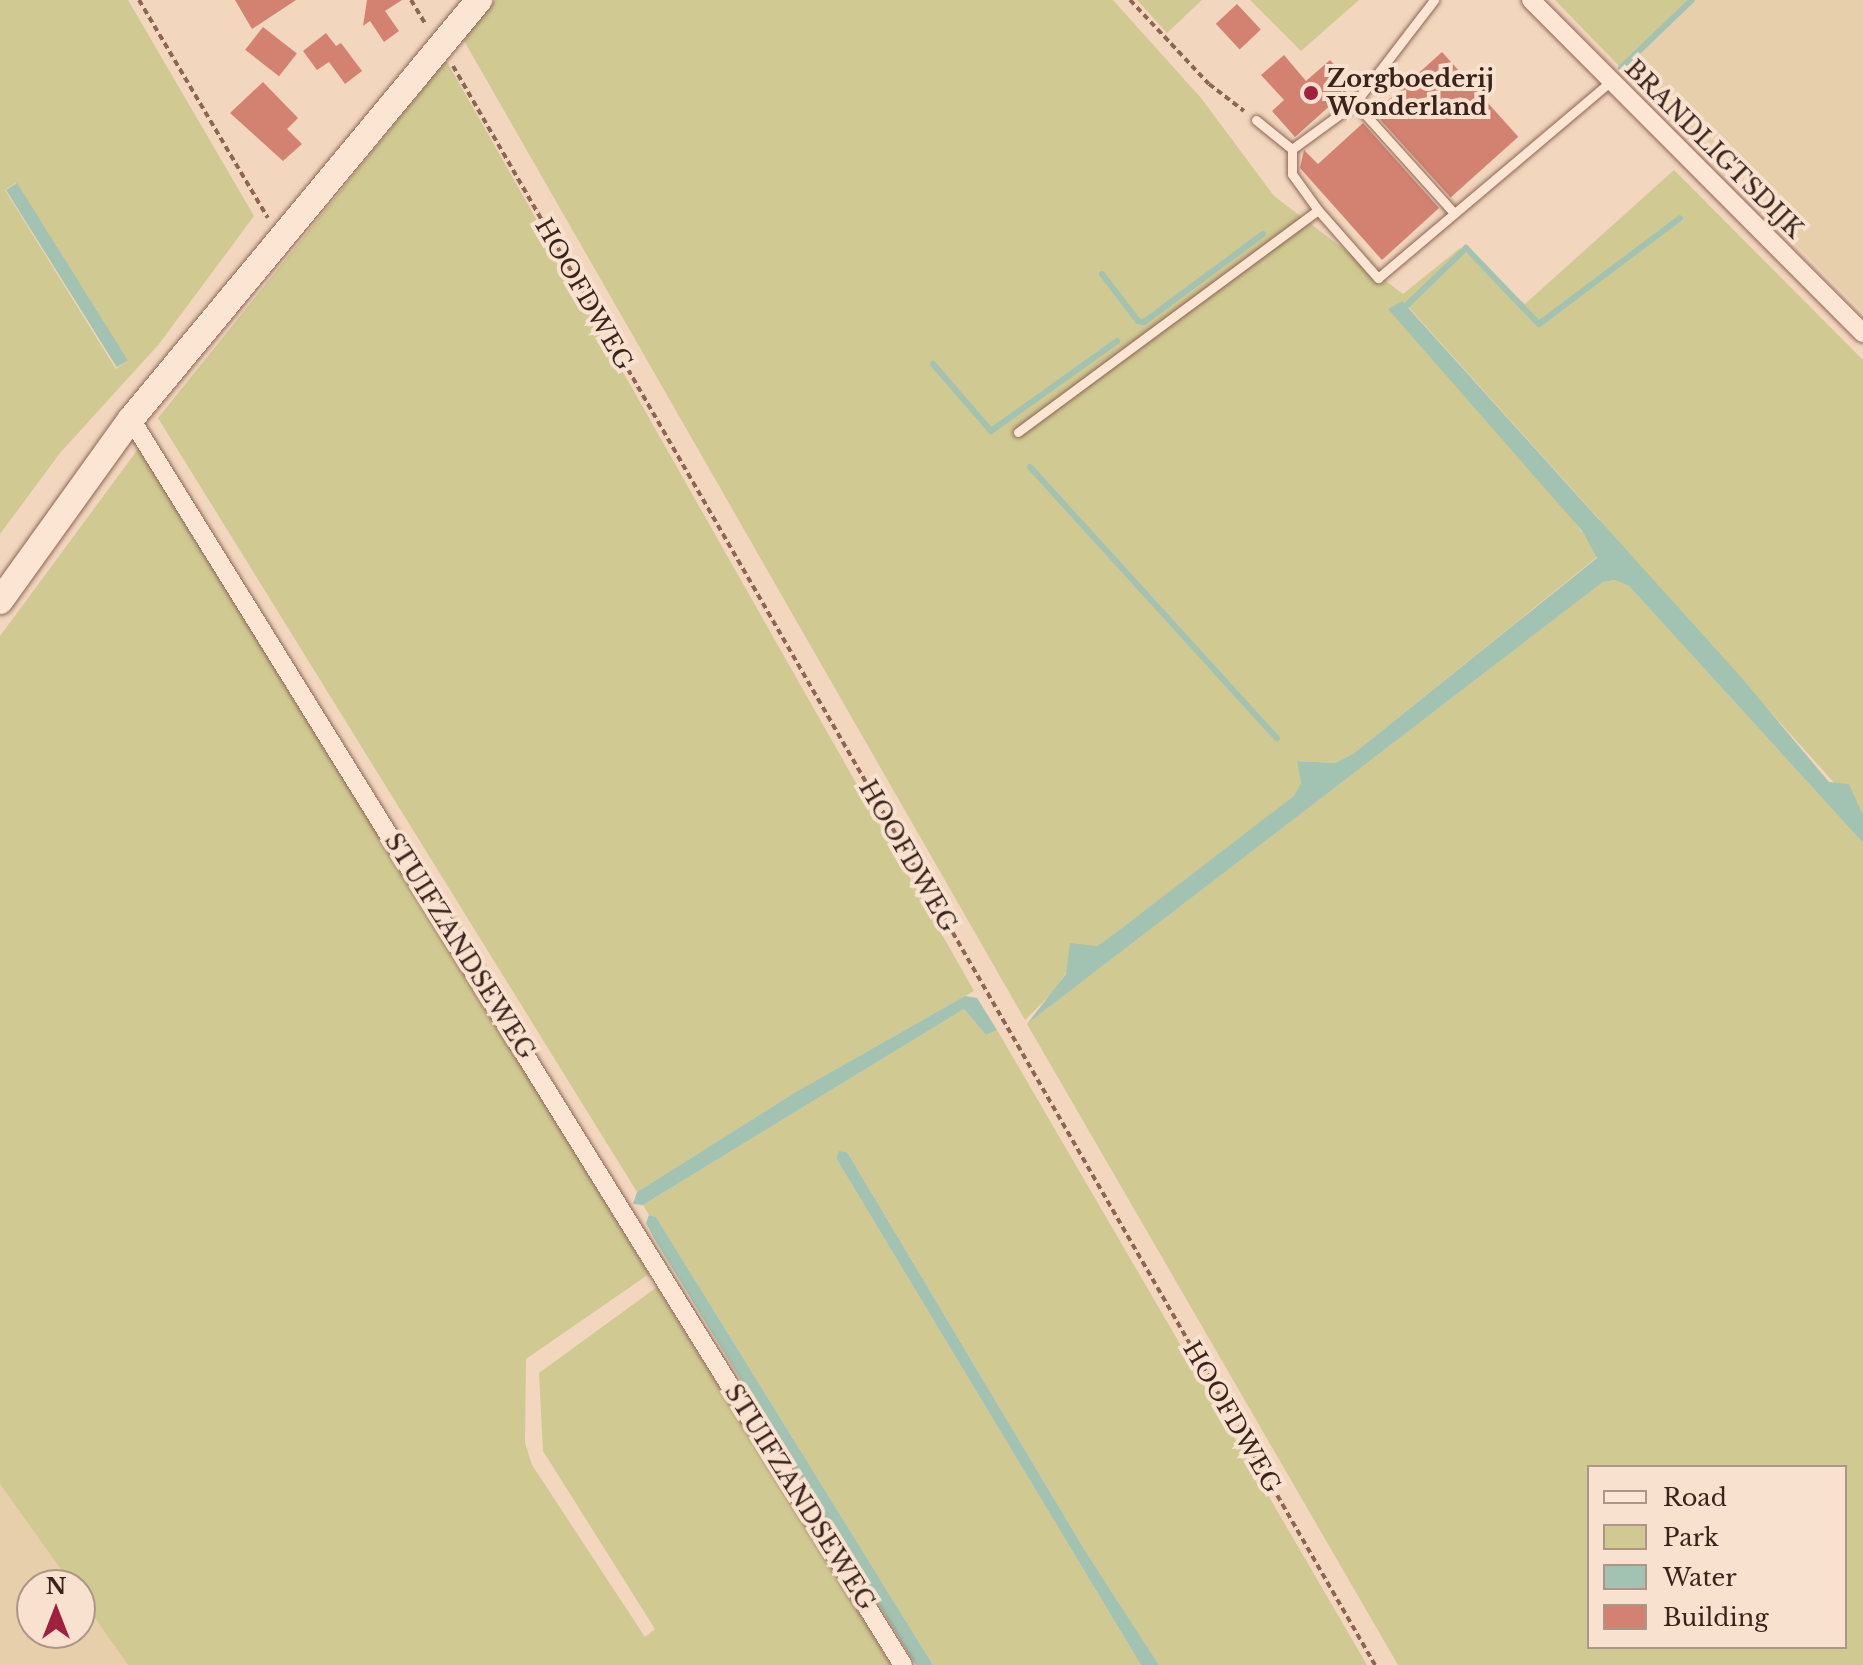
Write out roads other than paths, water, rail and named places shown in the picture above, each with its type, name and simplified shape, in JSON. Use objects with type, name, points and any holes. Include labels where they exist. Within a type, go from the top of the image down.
[{"type":"street","points":[[0,601],[131,419],[479,0]]},
{"type":"street","name":"BRANDLIGTSDIJK","points":[[1531,0],[1863,333]]},
{"type":"street","name":"STUIFZANDSEWEG","points":[[131,419],[903,1665]]},
{"type":"lane","points":[[1292,149],[1355,103],[1434,0]]},
{"type":"lane","points":[[1292,149],[1292,174],[1318,210],[1378,278],[1611,81]]},
{"type":"lane","points":[[1355,103],[1454,213]]},
{"type":"lane","points":[[1256,120],[1292,149]]},
{"type":"lane","points":[[1018,432],[1318,210]]},
{"type":"water","points":[[17,183],[128,360],[117,367],[6,190]]},
{"type":"water","points":[[1402,301],[1741,677],[1829,782],[1849,784],[1863,815],[1863,843],[1629,586],[1615,580],[1603,582],[1027,1024],[1066,974],[1070,943],[1097,946],[1114,934],[1294,796],[1301,783],[1297,761],[1335,763],[1353,754],[1597,558],[1583,532],[1388,309]]},
{"type":"water","points":[[965,996],[977,998],[997,1030],[986,1035],[964,1009],[643,1205],[633,1204],[637,1192],[794,1093]]},
{"type":"water","points":[[839,1151],[847,1152],[1084,1549],[1159,1665],[1141,1665],[836,1158]]},
{"type":"water","points":[[649,1215],[656,1217],[933,1665],[916,1665],[655,1240],[646,1223]]},
{"type":"waterway","points":[[1621,68],[1692,0]]},
{"type":"waterway","points":[[1407,305],[1466,248],[1539,324],[1680,218]]},
{"type":"waterway","points":[[1102,274],[1138,321],[1144,322],[1263,234]]},
{"type":"waterway","points":[[933,364],[991,431],[1117,341]]},
{"type":"waterway","points":[[1030,467],[1277,738]]},
{"type":"place","name":"Zorgboederij Wonderland","points":[[1311,93]]}]
